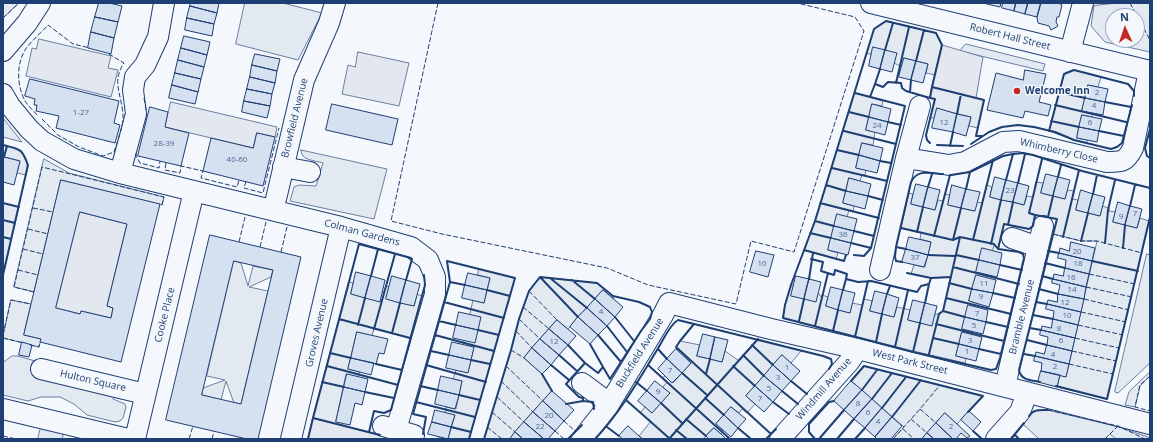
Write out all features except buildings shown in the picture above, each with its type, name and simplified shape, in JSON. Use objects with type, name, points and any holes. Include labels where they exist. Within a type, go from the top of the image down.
[{"type":"street","points":[[3,51],[27,23],[40,3]]},
{"type":"street","points":[[120,173],[124,163],[136,114],[133,90],[135,77],[145,65],[158,37],[164,3]]},
{"type":"street","name":"Browfield Avenue","points":[[276,195],[304,80],[329,23],[335,3]]},
{"type":"street","name":"Robert Hall Street","points":[[871,3],[1150,71]]},
{"type":"street","points":[[1070,52],[1083,3]]},
{"type":"street","name":"Whimberry Close","points":[[906,158],[949,165],[965,162],[1003,142],[1019,141],[1107,162],[1121,162],[1128,157],[1133,148],[1150,71]]},
{"type":"street","name":"Colman Gardens","points":[[3,94],[10,106],[24,123],[42,141],[74,159],[120,173],[341,227],[411,247],[428,260],[435,277],[434,294],[398,430]]},
{"type":"street","points":[[880,270],[906,158],[920,106]]},
{"type":"street","name":"Browfield Avenue","points":[[283,167],[310,172]]},
{"type":"street","name":"Cooke Place","points":[[135,439],[194,191]]},
{"type":"street","name":"Bramble Avenue","points":[[1005,386],[1043,226]]},
{"type":"street","name":"Groves Avenue","points":[[291,439],[341,227]]},
{"type":"street","points":[[1012,238],[1038,247]]},
{"type":"street","name":"West Park Street","points":[[669,303],[858,349],[1150,424]]},
{"type":"street","name":"Buckfield Avenue","points":[[582,439],[610,403],[663,316],[669,303]]},
{"type":"street","name":"Windmill Avenue","points":[[790,436],[858,349]]},
{"type":"street","name":"Hulton Square","points":[[42,369],[145,394]]},
{"type":"street","points":[[582,383],[610,403]]},
{"type":"street","points":[[996,439],[1020,412],[1027,393]]},
{"type":"street","points":[[3,409],[128,439]]},
{"type":"shaded area","points":[[3,3],[19,3],[3,18]]},
{"type":"shaded area","points":[[245,3],[283,3],[322,13],[298,60],[236,44]]},
{"type":"shaded area","points":[[1117,3],[1150,3],[1150,52],[1132,48],[1145,48],[1145,8],[1105,8],[1105,42],[1091,26],[1094,6]]},
{"type":"shaded area","points":[[886,21],[936,33],[942,45],[935,75],[926,73],[928,64],[904,58],[902,67],[867,53],[874,29]]},
{"type":"shaded area","points":[[39,39],[111,56],[108,68],[118,70],[111,97],[26,76],[32,48],[36,49]]},
{"type":"shaded area","points":[[966,44],[1045,64],[1043,71],[960,51]]},
{"type":"shaded area","points":[[942,45],[983,57],[976,98],[932,87]]},
{"type":"shaded area","points":[[358,52],[409,63],[399,106],[342,94],[348,65],[355,67]]},
{"type":"shaded area","points":[[1074,70],[1101,77],[1098,87],[1088,85],[1082,110],[1093,113],[1092,117],[1082,115],[1077,138],[1087,140],[1087,143],[1049,131],[1064,74]]},
{"type":"shaded area","points":[[932,87],[984,100],[978,128],[969,126],[971,117],[937,109],[934,118],[930,118],[935,99],[930,98]]},
{"type":"shaded area","points":[[855,93],[883,101],[882,106],[872,104],[866,130],[875,132],[873,145],[862,143],[856,168],[866,170],[865,175],[862,175],[860,181],[849,178],[843,203],[854,206],[853,211],[849,210],[847,217],[828,250],[838,253],[836,259],[804,250],[815,221]]},
{"type":"shaded area","points":[[171,102],[277,127],[275,137],[257,133],[253,148],[165,127]]},
{"type":"shaded area","points":[[3,118],[22,142],[3,137]]},
{"type":"shaded area","points":[[7,146],[18,150],[26,159],[26,175],[17,173],[20,161],[4,157]]},
{"type":"shaded area","points":[[301,150],[387,169],[374,219],[290,201],[294,187],[299,185],[316,186],[323,163],[306,158],[303,156]]},
{"type":"shaded area","points":[[44,159],[69,173],[164,197],[162,205],[61,180],[34,292],[14,287]]},
{"type":"shaded area","points":[[1036,182],[1043,183],[1041,193],[1065,199],[1067,190],[1074,191],[1072,199],[1078,200],[1076,210],[1100,216],[1102,206],[1109,208],[1109,211],[1116,212],[1113,222],[1137,228],[1140,218],[1149,221],[1107,399],[1057,387],[1060,375],[1066,377],[1097,241],[1081,241],[1053,234],[1057,219],[1036,215],[1033,226],[1029,229],[1004,224],[998,249],[994,245],[986,278],[976,276],[969,301],[979,304],[978,308],[962,329],[973,332],[972,335],[962,332],[956,356],[966,358],[965,363],[783,318],[791,285],[818,292],[821,297],[822,295],[828,297],[826,306],[850,313],[852,303],[862,305],[864,299],[873,301],[870,311],[894,317],[897,307],[910,310],[908,320],[920,323],[943,311],[951,277],[931,278],[911,274],[914,265],[925,267],[931,242],[920,239],[921,233],[901,228],[909,193],[913,194],[911,204],[935,210],[938,200],[943,201],[945,194],[950,195],[948,205],[974,211],[977,202],[982,203],[987,185],[992,187],[990,197],[1024,205],[1027,196],[1033,197]]},
{"type":"shaded area","points":[[3,203],[19,207],[3,275]]},
{"type":"shaded area","points":[[80,212],[127,224],[107,306],[113,308],[111,318],[81,311],[80,314],[56,308]]},
{"type":"shaded area","points":[[1147,254],[1150,255],[1150,363],[1118,393],[1115,392]]},
{"type":"shaded area","points":[[234,261],[241,263],[248,286],[253,266],[273,270],[271,277],[249,287],[268,291],[241,404],[234,403],[226,381],[221,400],[202,395],[203,388],[225,380],[207,376]]},
{"type":"shaded area","points":[[479,269],[515,278],[469,439],[448,439],[455,415],[445,413],[446,407],[456,409],[462,381],[453,379],[456,370],[468,372],[474,347],[463,345],[473,300],[484,303],[490,278],[478,275]]},
{"type":"shaded area","points":[[540,277],[597,283],[613,296],[614,299],[603,290],[568,329],[557,320],[524,358],[542,374],[552,391],[510,439],[484,439],[519,319],[529,291]]},
{"type":"shaded area","points":[[349,282],[354,283],[351,294],[379,301],[382,291],[384,292],[386,286],[389,287],[387,299],[414,306],[417,294],[422,296],[410,338],[374,329],[372,336],[357,332],[348,369],[360,372],[358,377],[346,374],[336,421],[343,423],[342,426],[313,418]]},
{"type":"shaded area","points":[[11,300],[31,304],[24,335],[41,339],[39,347],[3,338]]},
{"type":"shaded area","points":[[758,339],[801,351],[791,363],[782,355],[746,396],[755,404],[747,413],[742,409],[739,413],[731,407],[716,424],[723,431],[721,434],[714,428],[703,439],[643,439],[639,436],[651,421],[640,413],[645,407],[652,413],[669,393],[663,387],[667,382],[662,378],[665,376],[673,383],[691,363],[676,347],[680,341],[700,345],[697,356],[722,362],[725,351],[738,360]]},
{"type":"shaded area","points":[[12,356],[18,356],[35,361],[30,370],[35,376],[114,394],[113,399],[125,404],[126,407],[123,418],[120,421],[115,422],[87,415],[74,404],[60,397],[41,397],[28,401],[3,395],[3,363]]},
{"type":"shaded area","points":[[864,366],[983,396],[957,424],[945,413],[922,439],[893,439],[904,427],[851,381]]},
{"type":"shaded area","points":[[1150,372],[1150,376],[1140,386],[1135,407],[1125,405],[1129,392]]},
{"type":"shaded area","points":[[1037,410],[1048,410],[1119,427],[1150,439],[1116,439],[1110,434],[1105,439],[1039,439],[1023,424],[1032,412]]},
{"type":"shaded area","points":[[313,418],[395,439],[308,439]]},
{"type":"shaded area","points":[[41,427],[64,432],[62,439],[38,439]]},
{"type":"shaded area","points":[[439,436],[448,439],[438,439]]},
{"type":"fence","points":[[3,18],[19,3]]},
{"type":"fence","points":[[438,3],[391,221],[442,234],[607,268],[648,285],[736,304],[751,241],[794,252],[864,31],[855,17],[797,3]]},
{"type":"fence","points":[[1130,3],[1133,8]]},
{"type":"fence","points":[[37,115],[25,101],[20,89],[20,62],[27,47],[48,25],[73,44],[90,48]]},
{"type":"fence","points":[[1145,31],[1150,40]]},
{"type":"fence","points":[[42,119],[58,135],[79,147],[103,156],[114,152],[121,132],[123,120],[118,78],[124,63],[109,54]]},
{"type":"fence","points":[[144,98],[146,112]]},
{"type":"fence","points":[[246,181],[244,188],[263,193],[279,128]]},
{"type":"fence","points":[[136,153],[140,163],[159,168],[160,161]]},
{"type":"fence","points":[[166,163],[165,170],[180,173],[181,166],[203,171],[201,178],[237,187],[239,180]]},
{"type":"fence","points":[[34,292],[14,287],[42,167],[164,197],[162,205],[160,204]]},
{"type":"fence","points":[[33,208],[53,212]]},
{"type":"fence","points":[[239,242],[245,217]]},
{"type":"fence","points":[[260,247],[266,222]]},
{"type":"fence","points":[[281,252],[287,227]]},
{"type":"fence","points":[[28,229],[48,234]]},
{"type":"fence","points":[[1053,234],[1081,241],[1097,241],[1142,253]]},
{"type":"fence","points":[[23,249],[43,254]]},
{"type":"fence","points":[[18,270],[38,275]]},
{"type":"fence","points":[[1089,274],[1135,284]]},
{"type":"fence","points":[[1086,287],[1132,297]]},
{"type":"fence","points":[[529,291],[557,320]]},
{"type":"fence","points":[[1084,299],[1129,310]]},
{"type":"fence","points":[[3,335],[11,300],[31,304]]},
{"type":"fence","points":[[523,307],[549,329]]},
{"type":"fence","points":[[1081,312],[1126,322]]},
{"type":"fence","points":[[519,319],[540,339]]},
{"type":"fence","points":[[1078,325],[1123,335]]},
{"type":"fence","points":[[516,331],[532,348]]},
{"type":"fence","points":[[3,338],[24,343]]},
{"type":"fence","points":[[1075,338],[1119,348]]},
{"type":"fence","points":[[30,345],[39,347],[40,342]]},
{"type":"fence","points":[[511,350],[524,358]]},
{"type":"fence","points":[[1072,351],[1116,361]]},
{"type":"fence","points":[[1069,364],[1113,374]]},
{"type":"fence","points":[[506,366],[543,401]]},
{"type":"fence","points":[[1150,376],[1140,385],[1135,407],[1150,411]]},
{"type":"fence","points":[[501,381],[533,412]]},
{"type":"fence","points":[[893,439],[940,385]]},
{"type":"fence","points":[[497,397],[524,422]]},
{"type":"fence","points":[[920,409],[936,423]]},
{"type":"fence","points":[[1048,410],[1118,426],[1145,439]]},
{"type":"fence","points":[[492,412],[515,432]]},
{"type":"fence","points":[[911,419],[927,433]]},
{"type":"fence","points":[[564,421],[575,431]]},
{"type":"fence","points":[[189,439],[193,426]]},
{"type":"fence","points":[[1105,439],[1118,426]]},
{"type":"fence","points":[[487,427],[502,439]]},
{"type":"fence","points":[[903,429],[914,439]]},
{"type":"fence","points":[[212,439],[214,431]]},
{"type":"fence","points":[[555,431],[564,439]]},
{"type":"fence","points":[[3,436],[16,439]]},
{"type":"wall","points":[[982,136],[976,136],[984,100],[932,87],[942,45],[936,33],[886,21],[874,29],[815,221],[791,285],[783,318],[913,352],[991,370],[996,369],[1024,258],[1023,254],[1019,252],[998,249],[1004,224],[1029,229],[1033,226],[1035,215],[1057,219],[1019,370],[1020,374],[1024,378],[1040,382]]},
{"type":"wall","points":[[885,50],[893,23]]},
{"type":"wall","points":[[896,83],[909,27]]},
{"type":"wall","points":[[916,61],[924,30]]},
{"type":"wall","points":[[875,84],[880,69]]},
{"type":"wall","points":[[1049,131],[1064,74],[1074,70],[1128,84],[1134,91],[1134,96]]},
{"type":"wall","points":[[910,92],[911,80]]},
{"type":"wall","points":[[870,97],[875,84],[883,87],[888,82],[901,83],[902,88],[906,91],[930,98]]},
{"type":"wall","points":[[930,143],[927,140],[926,135],[935,99],[930,98],[932,87]]},
{"type":"wall","points":[[1058,92],[1085,98]]},
{"type":"wall","points":[[854,255],[864,256],[871,248],[905,106],[855,93]]},
{"type":"wall","points":[[957,114],[961,94]]},
{"type":"wall","points":[[1105,102],[1131,107]]},
{"type":"wall","points":[[1055,105],[1126,122]]},
{"type":"wall","points":[[971,144],[989,132],[1002,127],[1018,125],[1055,132],[1074,140],[1111,149],[1122,143],[1132,105]]},
{"type":"wall","points":[[849,112],[869,117]]},
{"type":"wall","points":[[1051,121],[1079,127]]},
{"type":"wall","points":[[888,122],[901,125]]},
{"type":"wall","points":[[1150,129],[1145,148],[1147,156],[1150,158]]},
{"type":"wall","points":[[844,131],[896,144]]},
{"type":"wall","points":[[1099,131],[1124,136]]},
{"type":"wall","points":[[950,146],[953,132]]},
{"type":"wall","points":[[3,145],[20,150],[28,165],[3,275]]},
{"type":"wall","points":[[937,145],[963,146]]},
{"type":"wall","points":[[4,157],[7,146]]},
{"type":"wall","points":[[837,150],[859,155]]},
{"type":"wall","points":[[951,175],[970,172],[1003,156],[1023,153],[1082,171],[1150,188]]},
{"type":"wall","points":[[1006,180],[1013,154]]},
{"type":"wall","points":[[1018,183],[1025,154]]},
{"type":"wall","points":[[1035,215],[1029,213],[1042,159]]},
{"type":"wall","points":[[973,240],[993,160]]},
{"type":"wall","points":[[880,161],[891,163]]},
{"type":"wall","points":[[1058,177],[1061,165]]},
{"type":"wall","points":[[832,168],[887,181]]},
{"type":"wall","points":[[1063,237],[1079,170]]},
{"type":"wall","points":[[966,189],[970,172]]},
{"type":"wall","points":[[902,262],[896,261],[896,247],[911,182],[920,173],[943,174]]},
{"type":"wall","points":[[928,187],[932,174]]},
{"type":"wall","points":[[934,236],[950,175]]},
{"type":"wall","points":[[1093,194],[1097,175]]},
{"type":"wall","points":[[1105,243],[1108,210],[1115,180]]},
{"type":"wall","points":[[826,185],[846,191]]},
{"type":"wall","points":[[1130,206],[1135,185]]},
{"type":"wall","points":[[868,196],[883,200]]},
{"type":"wall","points":[[1048,217],[1053,196]]},
{"type":"wall","points":[[991,244],[1001,200]]},
{"type":"wall","points":[[1008,225],[1013,202]]},
{"type":"wall","points":[[3,203],[19,207]]},
{"type":"wall","points":[[820,203],[879,218]]},
{"type":"wall","points":[[917,232],[923,207]]},
{"type":"wall","points":[[953,240],[961,208]]},
{"type":"wall","points":[[1081,241],[1088,213]]},
{"type":"wall","points":[[1056,386],[1107,399],[1150,217]]},
{"type":"wall","points":[[3,220],[15,223]]},
{"type":"wall","points":[[815,221],[834,226]]},
{"type":"wall","points":[[1123,248],[1125,225]]},
{"type":"wall","points":[[901,228],[953,240],[960,237],[994,244],[998,249]]},
{"type":"wall","points":[[854,231],[874,236]]},
{"type":"wall","points":[[810,233],[831,238]]},
{"type":"wall","points":[[3,237],[11,239]]},
{"type":"wall","points":[[929,354],[939,314],[943,311],[960,237]]},
{"type":"wall","points":[[851,243],[871,248]]},
{"type":"wall","points":[[313,418],[359,244],[411,258]]},
{"type":"wall","points":[[896,247],[906,249]]},
{"type":"wall","points":[[371,276],[378,249]]},
{"type":"wall","points":[[804,250],[844,261],[846,255]]},
{"type":"wall","points":[[1048,251],[1059,253]]},
{"type":"wall","points":[[809,279],[813,253]]},
{"type":"wall","points":[[374,329],[395,254]]},
{"type":"wall","points":[[928,255],[955,256]]},
{"type":"wall","points":[[956,255],[979,260]]},
{"type":"wall","points":[[406,280],[412,259]]},
{"type":"wall","points":[[811,259],[823,262],[821,271],[834,275],[835,270],[847,274],[846,279],[858,282],[871,281],[917,292],[921,286],[929,284],[931,278]]},
{"type":"wall","points":[[423,434],[426,417],[413,414],[450,282],[447,261],[515,278],[469,439]]},
{"type":"wall","points":[[1092,261],[1138,271]]},
{"type":"wall","points":[[1045,263],[1065,268]]},
{"type":"wall","points":[[1000,265],[1022,270]]},
{"type":"wall","points":[[953,267],[1019,284]]},
{"type":"wall","points":[[815,326],[828,273]]},
{"type":"wall","points":[[907,273],[931,278],[951,277]]},
{"type":"wall","points":[[369,432],[374,411],[384,413],[391,410],[425,285],[424,275]]},
{"type":"wall","points":[[1042,276],[1053,279]]},
{"type":"wall","points":[[540,277],[597,283],[613,296],[639,302],[650,307],[652,312],[650,319],[610,379],[603,367],[598,373],[585,363],[566,384],[579,397],[583,398],[583,401],[593,402],[594,409]]},
{"type":"wall","points":[[540,277],[578,317]]},
{"type":"wall","points":[[484,439],[519,319],[529,291],[540,277]]},
{"type":"wall","points":[[550,278],[587,308]]},
{"type":"wall","points":[[843,290],[846,279]]},
{"type":"wall","points":[[572,280],[595,299]]},
{"type":"wall","points":[[855,337],[868,281]]},
{"type":"wall","points":[[450,282],[465,285]]},
{"type":"wall","points":[[949,283],[972,289]]},
{"type":"wall","points":[[925,303],[929,284]]},
{"type":"wall","points":[[887,294],[890,286]]},
{"type":"wall","points":[[1039,289],[1058,294]]},
{"type":"wall","points":[[487,290],[510,296]]},
{"type":"wall","points":[[895,347],[908,290]]},
{"type":"wall","points":[[993,293],[1015,298]]},
{"type":"wall","points":[[358,325],[365,298]]},
{"type":"wall","points":[[946,298],[1011,314]]},
{"type":"wall","points":[[799,321],[804,299]]},
{"type":"wall","points":[[444,302],[504,318]]},
{"type":"wall","points":[[1036,302],[1047,304]]},
{"type":"wall","points":[[392,333],[400,303]]},
{"type":"wall","points":[[833,331],[838,310]]},
{"type":"wall","points":[[943,311],[965,317]]},
{"type":"wall","points":[[876,342],[882,314]]},
{"type":"wall","points":[[1033,315],[1053,319]]},
{"type":"wall","points":[[615,317],[634,341]]},
{"type":"wall","points":[[339,319],[410,338]]},
{"type":"wall","points":[[595,439],[621,408],[669,329],[678,320],[823,356],[831,359],[832,364],[829,369]]},
{"type":"wall","points":[[439,321],[456,325]]},
{"type":"wall","points":[[986,322],[1008,327]]},
{"type":"wall","points":[[913,352],[920,323]]},
{"type":"wall","points":[[694,324],[676,347],[771,434]]},
{"type":"wall","points":[[936,324],[1004,341]]},
{"type":"wall","points":[[607,326],[627,352]]},
{"type":"wall","points":[[1030,328],[1041,330]]},
{"type":"wall","points":[[478,330],[499,335]]},
{"type":"wall","points":[[435,335],[494,351]]},
{"type":"wall","points":[[598,335],[621,362]]},
{"type":"wall","points":[[933,338],[959,344]]},
{"type":"wall","points":[[669,439],[758,339]]},
{"type":"wall","points":[[1027,340],[1047,345]]},
{"type":"wall","points":[[590,344],[603,367]]},
{"type":"wall","points":[[568,345],[585,363]]},
{"type":"wall","points":[[752,345],[773,365]]},
{"type":"wall","points":[[658,349],[667,359]]},
{"type":"wall","points":[[979,349],[1001,354]]},
{"type":"wall","points":[[431,351],[449,355]]},
{"type":"wall","points":[[330,353],[351,358]]},
{"type":"wall","points":[[1024,354],[1035,356]]},
{"type":"wall","points":[[559,355],[577,371]]},
{"type":"wall","points":[[743,355],[764,376]]},
{"type":"wall","points":[[706,374],[710,359]]},
{"type":"wall","points":[[471,360],[490,364]]},
{"type":"wall","points":[[376,364],[402,370]]},
{"type":"wall","points":[[426,365],[486,382]]},
{"type":"wall","points":[[551,365],[569,380]]},
{"type":"wall","points":[[648,365],[730,439]]},
{"type":"wall","points":[[327,366],[398,385]]},
{"type":"wall","points":[[733,366],[755,386]]},
{"type":"wall","points":[[851,381],[864,366],[983,396],[968,412]]},
{"type":"wall","points":[[862,390],[877,370]]},
{"type":"wall","points":[[682,373],[707,395]]},
{"type":"wall","points":[[872,399],[892,373]]},
{"type":"wall","points":[[542,374],[552,391]]},
{"type":"wall","points":[[882,408],[906,377]]},
{"type":"wall","points":[[892,417],[921,380]]},
{"type":"wall","points":[[791,381],[807,394]]},
{"type":"wall","points":[[322,382],[344,387]]},
{"type":"wall","points":[[636,382],[647,391]]},
{"type":"wall","points":[[420,386],[438,390]]},
{"type":"wall","points":[[782,391],[798,404]]},
{"type":"wall","points":[[365,392],[394,398]]},
{"type":"wall","points":[[459,395],[480,400]]},
{"type":"wall","points":[[705,398],[724,415]]},
{"type":"wall","points":[[626,400],[669,438]]},
{"type":"wall","points":[[566,404],[583,401]]},
{"type":"wall","points":[[815,439],[809,432],[809,424],[829,402],[834,401]]},
{"type":"wall","points":[[416,402],[475,417]]},
{"type":"wall","points":[[773,402],[789,414]]},
{"type":"wall","points":[[661,403],[682,423]]},
{"type":"wall","points":[[819,439],[844,410]]},
{"type":"wall","points":[[1029,416],[1035,411],[1048,410]]},
{"type":"wall","points":[[308,439],[313,418],[380,435]]},
{"type":"wall","points":[[686,419],[706,436]]},
{"type":"wall","points":[[837,439],[854,419]]},
{"type":"wall","points":[[1011,439],[1024,423]]},
{"type":"wall","points":[[568,439],[582,425]]},
{"type":"wall","points":[[451,427],[471,432]]},
{"type":"wall","points":[[607,427],[619,436]]},
{"type":"wall","points":[[738,428],[751,439]]},
{"type":"wall","points":[[855,439],[865,428]]},
{"type":"wall","points":[[766,439],[776,429]]},
{"type":"wall","points":[[676,430],[687,439]]},
{"type":"wall","points":[[973,431],[982,439]]},
{"type":"wall","points":[[1015,435],[1019,439]]},
{"type":"place","name":"Welcome Inn","points":[[1017,91]]}]
